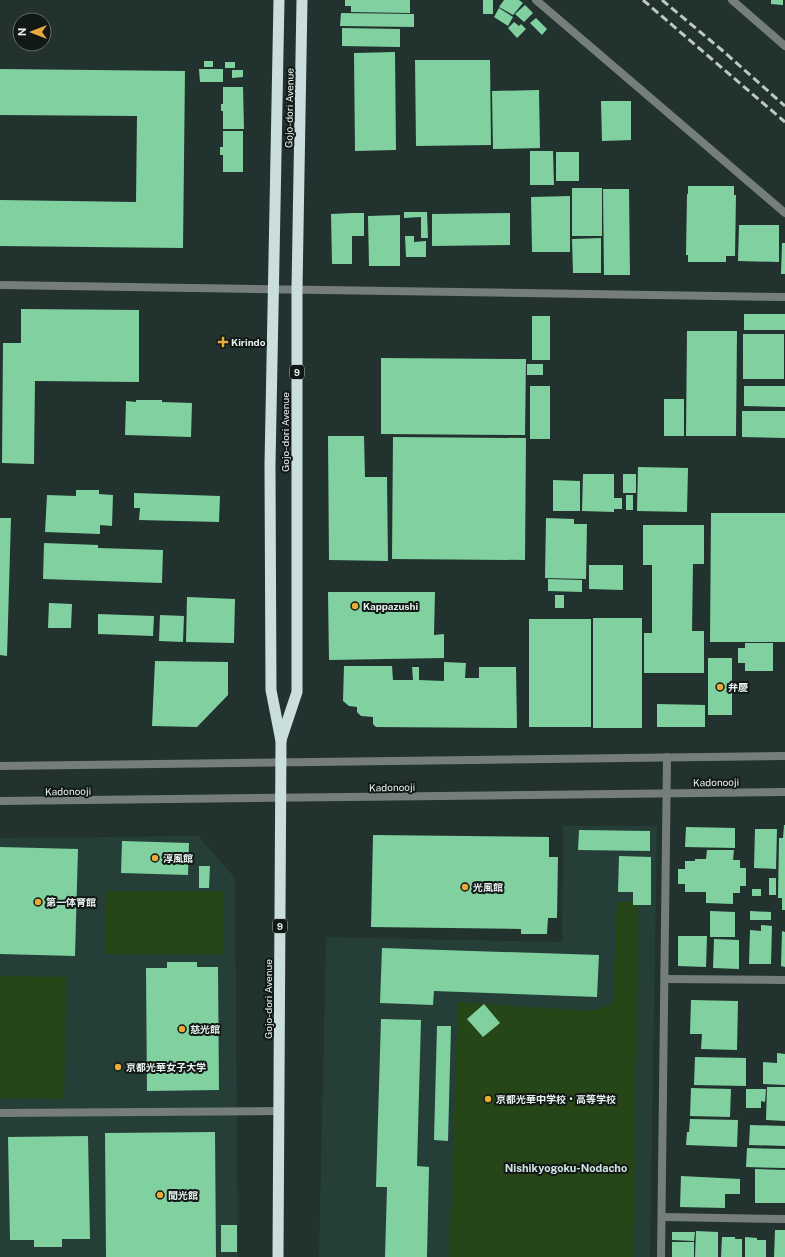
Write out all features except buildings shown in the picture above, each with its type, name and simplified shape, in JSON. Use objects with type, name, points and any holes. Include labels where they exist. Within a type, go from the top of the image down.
[{"type":"highway","name":"Gojo-dori Avenue","points":[[278,1257],[281,741],[271,690],[270,464],[279,0]]},
{"type":"highway","name":"Gojo-dori Avenue","points":[[281,741],[297,692],[297,289],[302,0]]},
{"type":"street","points":[[536,0],[785,213]]},
{"type":"street","points":[[732,0],[785,46]]},
{"type":"street","points":[[0,285],[785,297]]},
{"type":"street","points":[[0,766],[785,756]]},
{"type":"street","points":[[662,1257],[667,757]]},
{"type":"street","name":"Kadonooji","points":[[0,801],[785,792]]},
{"type":"street","points":[[665,979],[785,980]]},
{"type":"street","points":[[0,1113],[279,1111]]},
{"type":"street","points":[[662,1217],[785,1220]]},
{"type":"shaded area","name":"京都光華中学校・高等学校","points":[[563,826],[657,826],[650,1257],[319,1257],[326,937],[562,942]]},
{"type":"shaded area","name":"京都光華女子大学","points":[[198,836],[235,878],[238,1257],[0,1257],[0,838]]},
{"type":"green space","points":[[106,891],[224,891],[224,954],[106,954]]},
{"type":"green space","points":[[617,902],[638,902],[634,1257],[449,1257],[458,1002],[590,1011],[605,1007],[613,1002]]},
{"type":"green space","points":[[0,976],[67,977],[64,1099],[0,1098]]},
{"type":"railway","points":[[643,0],[785,122]]},
{"type":"railway","points":[[662,0],[785,106]]},
{"type":"place","name":"Kirindo","points":[[223,342]]},
{"type":"place","name":"Kappazushi","points":[[355,606]]},
{"type":"place","name":"弁慶","points":[[720,687]]},
{"type":"place","name":"淳風館","points":[[155,858]]},
{"type":"place","name":"光風館","points":[[465,887]]},
{"type":"place","name":"第一体育館","points":[[38,902]]},
{"type":"place","name":"慈光館","points":[[182,1029]]},
{"type":"place","name":"京都光華女子大学","points":[[118,1067]]},
{"type":"place","name":"京都光華中学校・高等学校","points":[[488,1099]]},
{"type":"place","name":"聞光館","points":[[160,1195]]},
{"type":"district","name":"Nishikyogoku-Nodacho","points":[[566,1168]]}]
